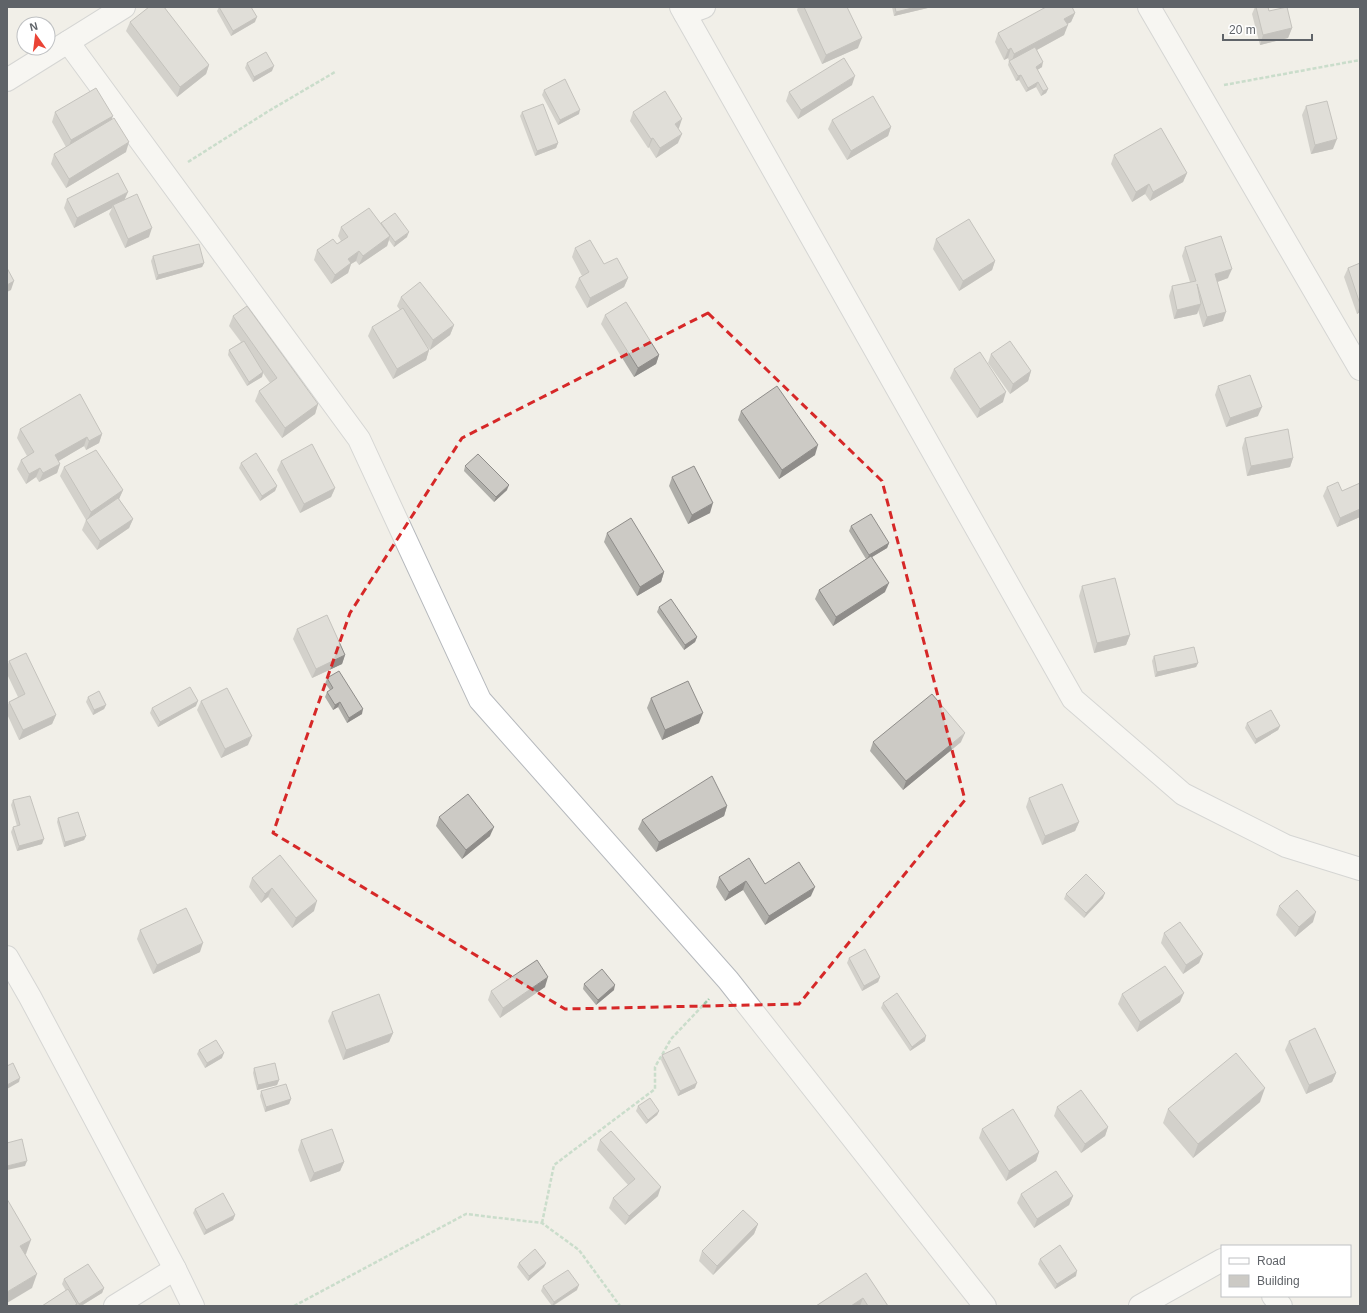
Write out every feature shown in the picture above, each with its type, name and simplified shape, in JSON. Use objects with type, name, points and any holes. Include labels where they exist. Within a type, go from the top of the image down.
[{"type":"street","points":[[7,80],[124,7]]},
{"type":"street","points":[[1149,7],[1360,369]]},
{"type":"street","points":[[690,9],[1073,699],[1183,794],[1286,846],[1360,869]]},
{"type":"street","points":[[68,42],[359,439],[480,700],[728,980],[985,1306]]},
{"type":"street","points":[[7,957],[30,997],[175,1269],[193,1306]]},
{"type":"street","points":[[1140,1306],[1221,1261]]},
{"type":"street","points":[[115,1306],[175,1269]]},
{"type":"street","points":[[1274,1297],[1282,1306]]},
{"type":"path","points":[[1198,90],[1360,60]]},
{"type":"path","points":[[166,176],[266,112],[335,72]]},
{"type":"path","points":[[542,1223],[554,1165],[655,1089],[655,1067],[670,1039],[728,980]]},
{"type":"path","points":[[294,1306],[466,1214],[542,1223],[580,1250],[620,1306]]},
{"type":"highlighted area","points":[[708,313],[882,481],[965,800],[799,1004],[565,1009],[273,833],[350,613],[462,438]]},
{"type":"building","points":[[149,7],[164,7],[209,65],[180,87],[130,22]]},
{"type":"building","points":[[219,7],[251,7],[257,17],[233,31]]},
{"type":"building","points":[[804,7],[847,7],[862,38],[826,55]]},
{"type":"building","points":[[895,7],[916,7],[896,12]]},
{"type":"building","points":[[1046,7],[1072,7],[1075,13],[1064,19],[1068,25],[1014,54],[1011,48],[1008,50],[998,33]]},
{"type":"building","points":[[1256,7],[1268,7],[1269,11],[1287,7],[1292,28],[1263,35]]},
{"type":"building","points":[[1035,47],[1043,62],[1036,67],[1048,89],[1043,91],[1038,82],[1028,88],[1021,75],[1018,76],[1009,61]]},
{"type":"building","points":[[266,52],[274,66],[254,77],[247,63]]},
{"type":"building","points":[[844,58],[855,76],[801,110],[789,92]]},
{"type":"building","points":[[565,79],[580,110],[560,120],[544,90]]},
{"type":"building","points":[[96,88],[113,116],[71,140],[55,112]]},
{"type":"building","points":[[665,91],[682,119],[675,124],[682,134],[660,148],[653,138],[651,139],[633,112]]},
{"type":"building","points":[[873,96],[891,127],[851,151],[832,120]]},
{"type":"building","points":[[1327,101],[1337,139],[1315,145],[1306,106]]},
{"type":"building","points":[[543,104],[558,143],[537,151],[522,112]]},
{"type":"building","points":[[114,118],[129,142],[69,179],[54,154]]},
{"type":"building","points":[[1161,128],[1187,173],[1153,192],[1149,184],[1136,192],[1114,155]]},
{"type":"building","points":[[118,173],[128,192],[77,218],[67,199]]},
{"type":"building","points":[[137,194],[152,228],[128,239],[113,205]]},
{"type":"building","points":[[369,208],[390,236],[363,256],[359,251],[348,259],[351,263],[335,275],[317,250],[333,239],[337,244],[348,237],[341,227]]},
{"type":"building","points":[[395,213],[409,232],[395,242],[381,223]]},
{"type":"building","points":[[969,219],[995,261],[963,281],[936,239]]},
{"type":"building","points":[[1221,236],[1232,269],[1215,274],[1226,312],[1207,317],[1197,284],[1201,304],[1177,310],[1172,286],[1196,281],[1185,247]]},
{"type":"building","points":[[590,240],[604,264],[617,258],[628,278],[590,298],[579,278],[589,272],[575,248]]},
{"type":"building","points":[[199,244],[204,263],[158,275],[153,256]]},
{"type":"building","points":[[1360,263],[1360,304],[1348,268]]},
{"type":"building","points":[[7,268],[14,281],[7,285]]},
{"type":"building","points":[[420,282],[454,325],[433,340],[401,297]]},
{"type":"building","points":[[626,302],[659,355],[638,368],[605,315]]},
{"type":"building","points":[[247,306],[318,404],[285,428],[259,391],[277,378],[233,316]]},
{"type":"building","points":[[403,308],[429,350],[397,369],[372,327]]},
{"type":"building","points":[[244,341],[263,372],[249,382],[229,350]]},
{"type":"building","points":[[1010,341],[1031,371],[1013,384],[991,354]]},
{"type":"building","points":[[980,352],[1006,392],[980,409],[954,369]]},
{"type":"building","points":[[1250,375],[1262,407],[1230,418],[1218,386]]},
{"type":"building","points":[[777,386],[818,445],[782,470],[741,411]]},
{"type":"building","points":[[80,394],[102,434],[89,441],[87,437],[55,455],[60,464],[43,473],[40,468],[29,474],[21,460],[34,452],[20,429]]},
{"type":"building","points":[[1288,429],[1293,458],[1251,466],[1245,438]]},
{"type":"building","points":[[312,444],[335,488],[304,504],[281,461]]},
{"type":"building","points":[[96,450],[123,490],[91,512],[64,467]]},
{"type":"building","points":[[256,453],[277,486],[262,496],[241,463]]},
{"type":"building","points":[[478,454],[509,485],[496,497],[465,466]]},
{"type":"building","points":[[694,466],[713,503],[692,515],[672,477]]},
{"type":"building","points":[[1338,482],[1342,491],[1360,483],[1360,509],[1340,518],[1327,487]]},
{"type":"building","points":[[118,498],[133,519],[100,541],[86,520]]},
{"type":"building","points":[[871,514],[889,543],[869,555],[851,526]]},
{"type":"building","points":[[631,518],[664,572],[640,587],[607,533]]},
{"type":"building","points":[[871,556],[889,583],[836,617],[819,590]]},
{"type":"building","points":[[1115,578],[1130,635],[1097,643],[1082,586]]},
{"type":"building","points":[[671,599],[697,637],[685,645],[659,607]]},
{"type":"building","points":[[327,615],[345,655],[316,669],[297,629]]},
{"type":"building","points":[[1194,647],[1198,663],[1157,672],[1154,656]]},
{"type":"building","points":[[26,653],[56,715],[23,730],[9,702],[25,694],[9,661]]},
{"type":"building","points":[[339,671],[363,709],[349,718],[340,702],[335,705],[327,692],[333,688],[327,678]]},
{"type":"building","points":[[688,681],[703,713],[665,730],[651,698]]},
{"type":"building","points":[[190,687],[198,701],[160,722],[152,708]]},
{"type":"building","points":[[227,688],[252,736],[225,749],[201,701]]},
{"type":"building","points":[[99,691],[106,705],[94,710],[88,697]]},
{"type":"building","points":[[932,694],[965,733],[906,781],[873,742]]},
{"type":"building","points":[[1271,710],[1280,726],[1256,739],[1247,723]]},
{"type":"building","points":[[712,776],[727,806],[659,842],[642,820]]},
{"type":"building","points":[[1062,784],[1079,822],[1045,836],[1029,798]]},
{"type":"building","points":[[468,794],[494,827],[466,850],[439,817]]},
{"type":"building","points":[[30,796],[44,839],[19,846],[13,827],[20,825],[13,800]]},
{"type":"building","points":[[78,812],[86,836],[65,842],[58,818]]},
{"type":"building","points":[[280,855],[317,901],[296,918],[272,888],[265,894],[252,878]]},
{"type":"building","points":[[749,858],[765,884],[799,862],[815,887],[769,916],[746,881],[729,892],[719,877]]},
{"type":"building","points":[[1086,874],[1105,893],[1086,913],[1066,894]]},
{"type":"building","points":[[1297,890],[1316,912],[1299,927],[1279,906]]},
{"type":"building","points":[[186,908],[203,943],[157,965],[140,930]]},
{"type":"building","points":[[1180,922],[1203,954],[1186,965],[1164,933]]},
{"type":"building","points":[[865,949],[880,977],[864,986],[849,958]]},
{"type":"building","points":[[537,960],[548,977],[503,1008],[491,991]]},
{"type":"building","points":[[1165,966],[1184,993],[1140,1022],[1122,994]]},
{"type":"building","points":[[602,969],[615,985],[598,1000],[584,984]]},
{"type":"building","points":[[897,993],[926,1036],[912,1047],[883,1003]]},
{"type":"building","points":[[379,994],[393,1033],[346,1050],[332,1012]]},
{"type":"building","points":[[1315,1028],[1336,1073],[1309,1085],[1289,1041]]},
{"type":"building","points":[[216,1040],[224,1053],[207,1063],[199,1050]]},
{"type":"building","points":[[679,1047],[697,1083],[680,1091],[662,1055]]},
{"type":"building","points":[[1236,1053],[1265,1088],[1198,1144],[1168,1109]]},
{"type":"building","points":[[13,1063],[20,1078],[7,1085],[7,1066]]},
{"type":"building","points":[[275,1063],[279,1080],[258,1085],[254,1068]]},
{"type":"building","points":[[286,1084],[291,1099],[266,1107],[261,1091]]},
{"type":"building","points":[[1081,1090],[1108,1127],[1085,1144],[1057,1107]]},
{"type":"building","points":[[650,1098],[659,1111],[648,1120],[638,1106]]},
{"type":"building","points":[[1013,1109],[1039,1152],[1009,1171],[982,1129]]},
{"type":"building","points":[[332,1129],[344,1162],[314,1173],[301,1140]]},
{"type":"building","points":[[611,1131],[661,1187],[629,1216],[613,1198],[635,1179],[600,1140]]},
{"type":"building","points":[[22,1139],[27,1161],[7,1166],[7,1143]]},
{"type":"building","points":[[1056,1171],[1073,1196],[1037,1219],[1021,1194]]},
{"type":"building","points":[[223,1193],[235,1215],[206,1230],[195,1209]]},
{"type":"building","points":[[7,1199],[31,1240],[20,1246],[37,1274],[7,1292]]},
{"type":"building","points":[[743,1210],[758,1224],[717,1266],[702,1251]]},
{"type":"building","points":[[1060,1245],[1077,1271],[1057,1284],[1040,1259]]},
{"type":"building","points":[[535,1249],[546,1263],[529,1276],[519,1263]]},
{"type":"building","points":[[88,1264],[104,1288],[79,1304],[64,1279]]},
{"type":"building","points":[[568,1270],[579,1285],[554,1302],[543,1286]]},
{"type":"building","points":[[866,1273],[888,1306],[868,1306],[863,1298],[851,1306],[816,1306]]},
{"type":"building","points":[[68,1289],[77,1304],[74,1306],[42,1306]]}]
